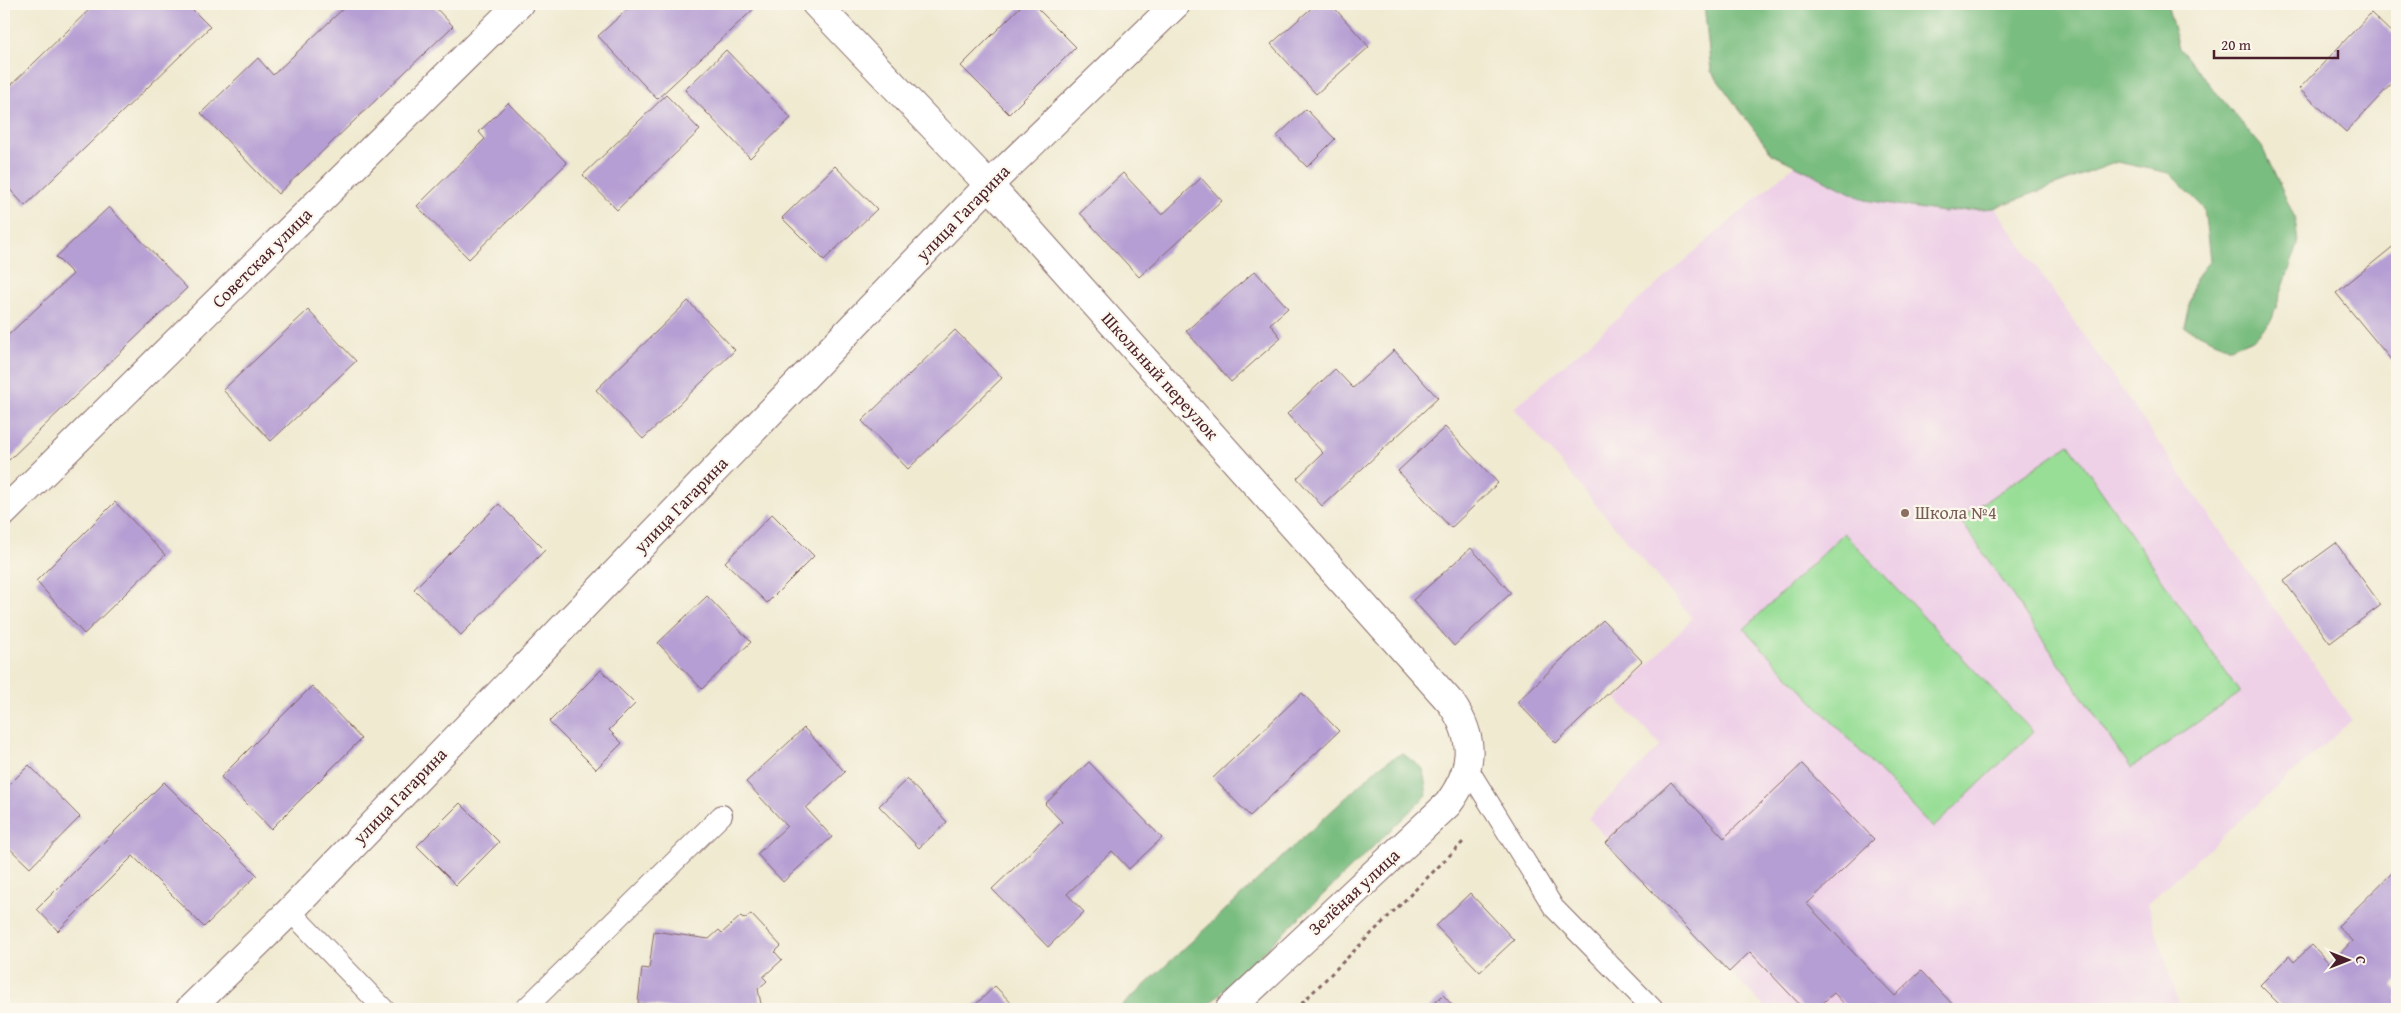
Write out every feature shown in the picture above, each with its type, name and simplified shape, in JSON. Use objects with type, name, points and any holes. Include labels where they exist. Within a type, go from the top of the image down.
[{"type":"street","name":"Советская улица","points":[[4,512],[520,4]]},
{"type":"street","name":"Школьный переулок","points":[[816,4],[990,185],[1451,703],[1460,717],[1467,736],[1470,751],[1467,767]]},
{"type":"street","name":"улица Гагарина","points":[[190,1009],[290,911],[990,185],[1176,4]]},
{"type":"street","name":"Зелёная улица","points":[[1230,1009],[1448,804],[1460,788],[1467,767]]},
{"type":"lane","points":[[1467,767],[1554,908],[1653,1009]]},
{"type":"lane","points":[[525,1009],[722,815]]},
{"type":"lane","points":[[290,911],[384,1009]]},
{"type":"path","points":[[1296,1009],[1495,811]]},
{"type":"shaded area","name":"Школа №4","points":[[1901,73],[2352,720],[2147,904],[2181,1009],[1766,1009],[1588,818],[1661,746],[1617,699],[1692,618],[1514,408]]},
{"type":"green space","points":[[1704,4],[2167,4],[2179,48],[2262,147],[2295,218],[2298,244],[2272,319],[2255,338],[2230,348],[2184,327],[2195,279],[2210,260],[2204,208],[2169,173],[2117,162],[1994,208],[1943,212],[1865,200],[1772,154],[1711,71]]},
{"type":"green space","points":[[2069,444],[2240,693],[2131,768],[1960,519]]},
{"type":"green space","points":[[1844,533],[2033,732],[1933,828],[1744,629]]},
{"type":"green space","points":[[1402,753],[1423,769],[1427,795],[1204,1009],[1119,1009],[1380,766]]},
{"type":"building","points":[[95,4],[187,4],[210,27],[25,206],[4,183],[4,86],[7,89]]},
{"type":"building","points":[[348,4],[432,4],[453,26],[278,194],[201,113],[258,58],[273,75]]},
{"type":"building","points":[[633,4],[759,4],[657,99],[598,36]]},
{"type":"building","points":[[1023,4],[1033,4],[1076,47],[1009,114],[961,66]]},
{"type":"building","points":[[1316,4],[1331,4],[1369,47],[1316,94],[1271,44]]},
{"type":"building","points":[[2371,13],[2397,38],[2397,78],[2346,132],[2299,89]]},
{"type":"building","points":[[726,50],[791,118],[750,158],[685,90]]},
{"type":"building","points":[[666,95],[700,130],[617,210],[583,175]]},
{"type":"building","points":[[508,103],[567,163],[469,259],[417,206],[485,139],[479,132]]},
{"type":"building","points":[[1306,109],[1335,139],[1307,167],[1277,136]]},
{"type":"building","points":[[835,166],[877,209],[824,260],[782,218]]},
{"type":"building","points":[[1123,173],[1162,215],[1201,178],[1222,201],[1139,277],[1080,213]]},
{"type":"building","points":[[109,207],[187,288],[9,460],[4,454],[4,339],[73,274],[56,257]]},
{"type":"building","points":[[2397,245],[2397,367],[2336,293]]},
{"type":"building","points":[[1255,271],[1288,308],[1270,324],[1281,338],[1231,382],[1186,331]]},
{"type":"building","points":[[688,301],[735,350],[643,439],[596,390]]},
{"type":"building","points":[[308,310],[356,361],[271,441],[223,390]]},
{"type":"building","points":[[955,330],[1002,378],[908,469],[862,421]]},
{"type":"building","points":[[1394,350],[1438,398],[1322,506],[1297,478],[1323,453],[1287,414],[1335,369],[1353,388]]},
{"type":"building","points":[[1445,427],[1498,483],[1451,528],[1398,471]]},
{"type":"building","points":[[115,502],[165,555],[84,634],[36,581]]},
{"type":"building","points":[[499,504],[545,550],[461,635],[414,589]]},
{"type":"building","points":[[772,514],[814,556],[767,603],[725,562]]},
{"type":"building","points":[[2336,543],[2381,605],[2330,643],[2284,581]]},
{"type":"building","points":[[1471,548],[1511,593],[1454,646],[1413,600]]},
{"type":"building","points":[[707,596],[751,642],[702,689],[658,643]]},
{"type":"building","points":[[1603,620],[1642,661],[1556,743],[1517,702]]},
{"type":"building","points":[[601,670],[635,704],[609,730],[622,743],[596,769],[549,722]]},
{"type":"building","points":[[312,686],[361,739],[271,829],[221,777]]},
{"type":"building","points":[[1302,693],[1339,731],[1250,816],[1213,778]]},
{"type":"building","points":[[804,728],[845,772],[806,808],[832,837],[783,882],[757,854],[787,826],[746,782]]},
{"type":"building","points":[[1089,762],[1162,838],[1129,869],[1112,851],[1067,894],[1084,912],[1048,947],[992,889],[1062,822],[1045,804]]},
{"type":"building","points":[[1802,764],[1874,839],[1807,904],[1895,996],[1921,971],[1957,1009],[1849,1009],[1834,993],[1816,1009],[1804,1009],[1750,952],[1729,972],[1606,843],[1671,782],[1724,838]]},
{"type":"building","points":[[29,765],[80,817],[30,868],[4,843],[4,790]]},
{"type":"building","points":[[907,779],[947,822],[919,848],[879,806]]},
{"type":"building","points":[[164,782],[257,875],[204,927],[133,856],[58,931],[37,909]]},
{"type":"building","points":[[460,803],[499,842],[456,885],[417,846]]},
{"type":"building","points":[[2397,868],[2397,979],[2392,985],[2397,991],[2397,1008],[2284,1009],[2260,985],[2289,956],[2294,962],[2312,945],[2330,964],[2352,941],[2338,926]]},
{"type":"building","points":[[1470,893],[1514,940],[1480,972],[1436,926]]},
{"type":"building","points":[[751,914],[781,946],[775,952],[782,960],[763,977],[767,981],[758,989],[762,1009],[677,1009],[638,1003],[642,968],[649,969],[654,931],[709,939],[719,930],[722,933],[741,916],[744,919]]},
{"type":"building","points":[[995,986],[1017,1009],[971,1009]]},
{"type":"building","points":[[1443,995],[1456,1009],[1428,1009]]},
{"type":"place","name":"Школа №4","points":[[1905,513]]}]
